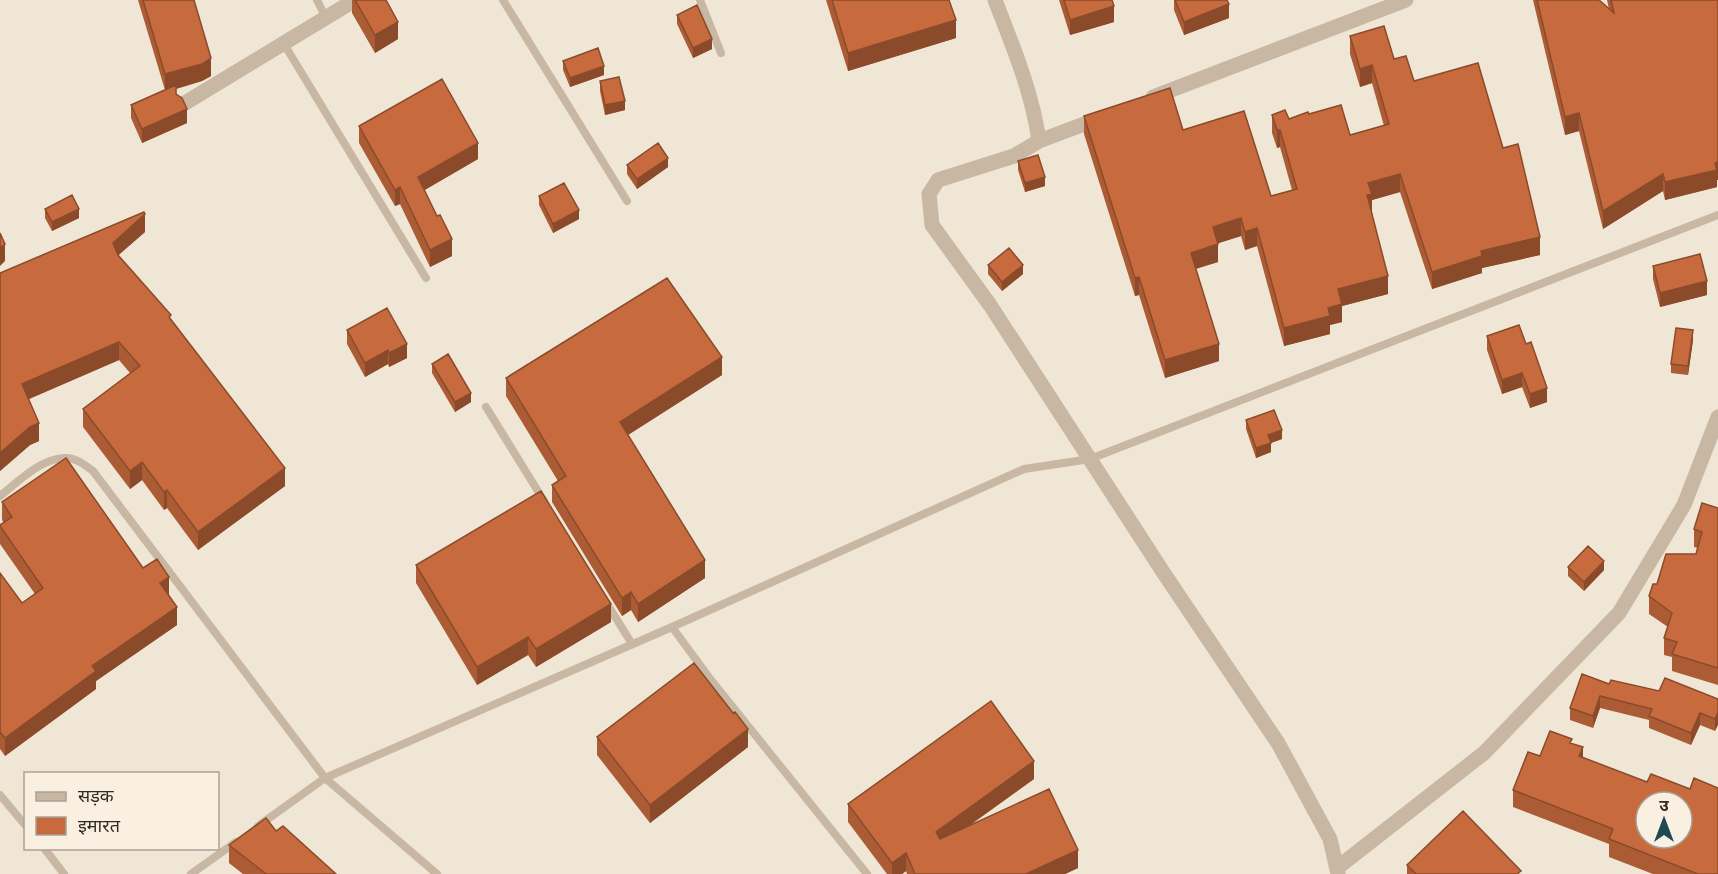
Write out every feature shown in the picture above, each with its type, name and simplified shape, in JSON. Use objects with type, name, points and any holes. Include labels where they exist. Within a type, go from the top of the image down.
[{"type":"street","points":[[185,103],[355,0]]},
{"type":"street","points":[[995,0],[1022,70],[1035,114],[1039,141]]},
{"type":"street","points":[[1138,103],[1406,0]]},
{"type":"street","points":[[1116,112],[1039,141],[1014,156],[938,180],[929,194],[932,225],[990,305],[1278,743],[1330,839],[1337,871],[1484,753],[1619,613],[1684,505],[1718,417]]},
{"type":"lane","points":[[317,0],[326,18]]},
{"type":"lane","points":[[503,0],[627,201]]},
{"type":"lane","points":[[700,0],[721,53]]},
{"type":"lane","points":[[284,44],[426,278]]},
{"type":"lane","points":[[248,833],[325,778],[672,627],[1024,469],[1090,459],[1718,216]]},
{"type":"lane","points":[[486,407],[547,506]]},
{"type":"lane","points":[[0,496],[50,461],[66,458],[82,463],[93,471],[325,778],[437,874]]},
{"type":"lane","points":[[602,595],[632,644]]},
{"type":"lane","points":[[672,627],[711,680],[867,874]]},
{"type":"lane","points":[[0,795],[24,824]]},
{"type":"lane","points":[[191,874],[239,840]]},
{"type":"lane","points":[[45,850],[64,874]]},
{"type":"building","points":[[143,0],[194,0],[211,58],[202,64],[165,74]]},
{"type":"building","points":[[355,0],[386,0],[398,22],[375,35]]},
{"type":"building","points":[[832,0],[949,0],[956,20],[848,53]]},
{"type":"building","points":[[1064,0],[1112,0],[1114,6],[1070,20]]},
{"type":"building","points":[[1175,0],[1227,0],[1229,4],[1184,22]]},
{"type":"building","points":[[1537,0],[1599,0],[1614,13],[1611,0],[1718,0],[1718,162],[1715,163],[1717,170],[1665,182],[1663,174],[1603,211],[1579,113],[1565,117]]},
{"type":"building","points":[[697,5],[712,39],[693,48],[677,15]]},
{"type":"building","points":[[1384,26],[1394,59],[1406,56],[1414,81],[1478,63],[1503,148],[1518,144],[1540,237],[1481,251],[1482,256],[1432,272],[1400,174],[1368,183],[1372,194],[1367,195],[1388,276],[1338,289],[1342,304],[1328,308],[1330,316],[1284,328],[1257,228],[1245,232],[1241,218],[1213,227],[1218,244],[1191,253],[1219,344],[1165,360],[1139,277],[1135,278],[1084,116],[1170,88],[1183,130],[1244,111],[1271,196],[1297,189],[1280,130],[1277,130],[1272,115],[1285,110],[1289,119],[1308,112],[1309,114],[1341,105],[1350,135],[1389,124],[1372,65],[1360,69],[1350,36]]},
{"type":"building","points":[[598,48],[604,66],[570,78],[563,61]]},
{"type":"building","points":[[619,77],[625,101],[605,105],[600,81]]},
{"type":"building","points":[[442,79],[478,143],[418,177],[437,216],[440,215],[452,239],[430,250],[400,187],[395,190],[359,126]]},
{"type":"building","points":[[176,85],[176,94],[182,98],[187,109],[142,129],[131,105]]},
{"type":"building","points":[[658,143],[668,158],[637,179],[627,165]]},
{"type":"building","points":[[1038,155],[1045,177],[1025,183],[1018,161]]},
{"type":"building","points":[[564,183],[579,210],[553,224],[539,196]]},
{"type":"building","points":[[72,195],[79,209],[52,222],[45,209]]},
{"type":"building","points":[[144,212],[145,214],[113,243],[118,255],[171,315],[169,317],[285,468],[198,532],[167,490],[164,492],[142,462],[130,471],[83,409],[140,366],[119,342],[22,384],[39,423],[30,427],[0,453],[0,273]]},
{"type":"building","points":[[0,233],[5,244],[0,248]]},
{"type":"building","points":[[1009,248],[1023,265],[1002,282],[988,265]]},
{"type":"building","points":[[1700,254],[1707,281],[1660,293],[1653,266]]},
{"type":"building","points":[[667,278],[722,357],[620,422],[705,560],[638,604],[631,592],[622,598],[552,485],[566,476],[506,378]]},
{"type":"building","points":[[387,308],[407,344],[389,353],[388,350],[365,363],[347,330]]},
{"type":"building","points":[[1519,325],[1526,344],[1531,342],[1547,388],[1530,394],[1522,373],[1502,380],[1487,336]]},
{"type":"building","points":[[1676,328],[1693,330],[1688,366],[1671,364]]},
{"type":"building","points":[[448,354],[471,393],[455,402],[432,364]]},
{"type":"building","points":[[1274,410],[1282,430],[1268,435],[1271,443],[1256,448],[1246,420]]},
{"type":"building","points":[[66,458],[143,568],[157,559],[169,577],[160,583],[177,607],[92,666],[96,671],[5,738],[0,732],[0,573],[22,603],[43,588],[0,526],[12,517],[2,502]]},
{"type":"building","points":[[541,491],[611,604],[536,649],[528,637],[477,667],[416,565]]},
{"type":"building","points":[[1702,503],[1718,508],[1718,668],[1672,654],[1677,642],[1664,638],[1672,613],[1649,596],[1653,584],[1657,584],[1666,554],[1696,554],[1702,532],[1694,529]]},
{"type":"building","points":[[1588,546],[1604,561],[1584,582],[1568,567]]},
{"type":"building","points":[[694,663],[748,729],[650,805],[597,737]]},
{"type":"building","points":[[1582,674],[1609,684],[1611,680],[1659,691],[1665,678],[1718,699],[1718,712],[1715,719],[1700,713],[1691,733],[1649,716],[1652,709],[1600,696],[1593,716],[1570,708]]},
{"type":"building","points":[[991,701],[1034,761],[936,832],[940,839],[1049,789],[1078,850],[1026,874],[915,874],[906,853],[892,863],[848,804]]},
{"type":"building","points":[[1550,731],[1572,739],[1570,743],[1583,747],[1579,756],[1647,782],[1651,774],[1690,789],[1694,778],[1718,788],[1718,874],[1698,874],[1637,850],[1694,850],[1694,790],[1634,790],[1634,849],[1609,839],[1613,829],[1513,790],[1528,752],[1540,756]]},
{"type":"building","points":[[1463,811],[1521,871],[1517,874],[1416,874],[1407,865]]},
{"type":"building","points":[[266,818],[276,831],[283,826],[336,874],[266,874],[229,845]]}]
